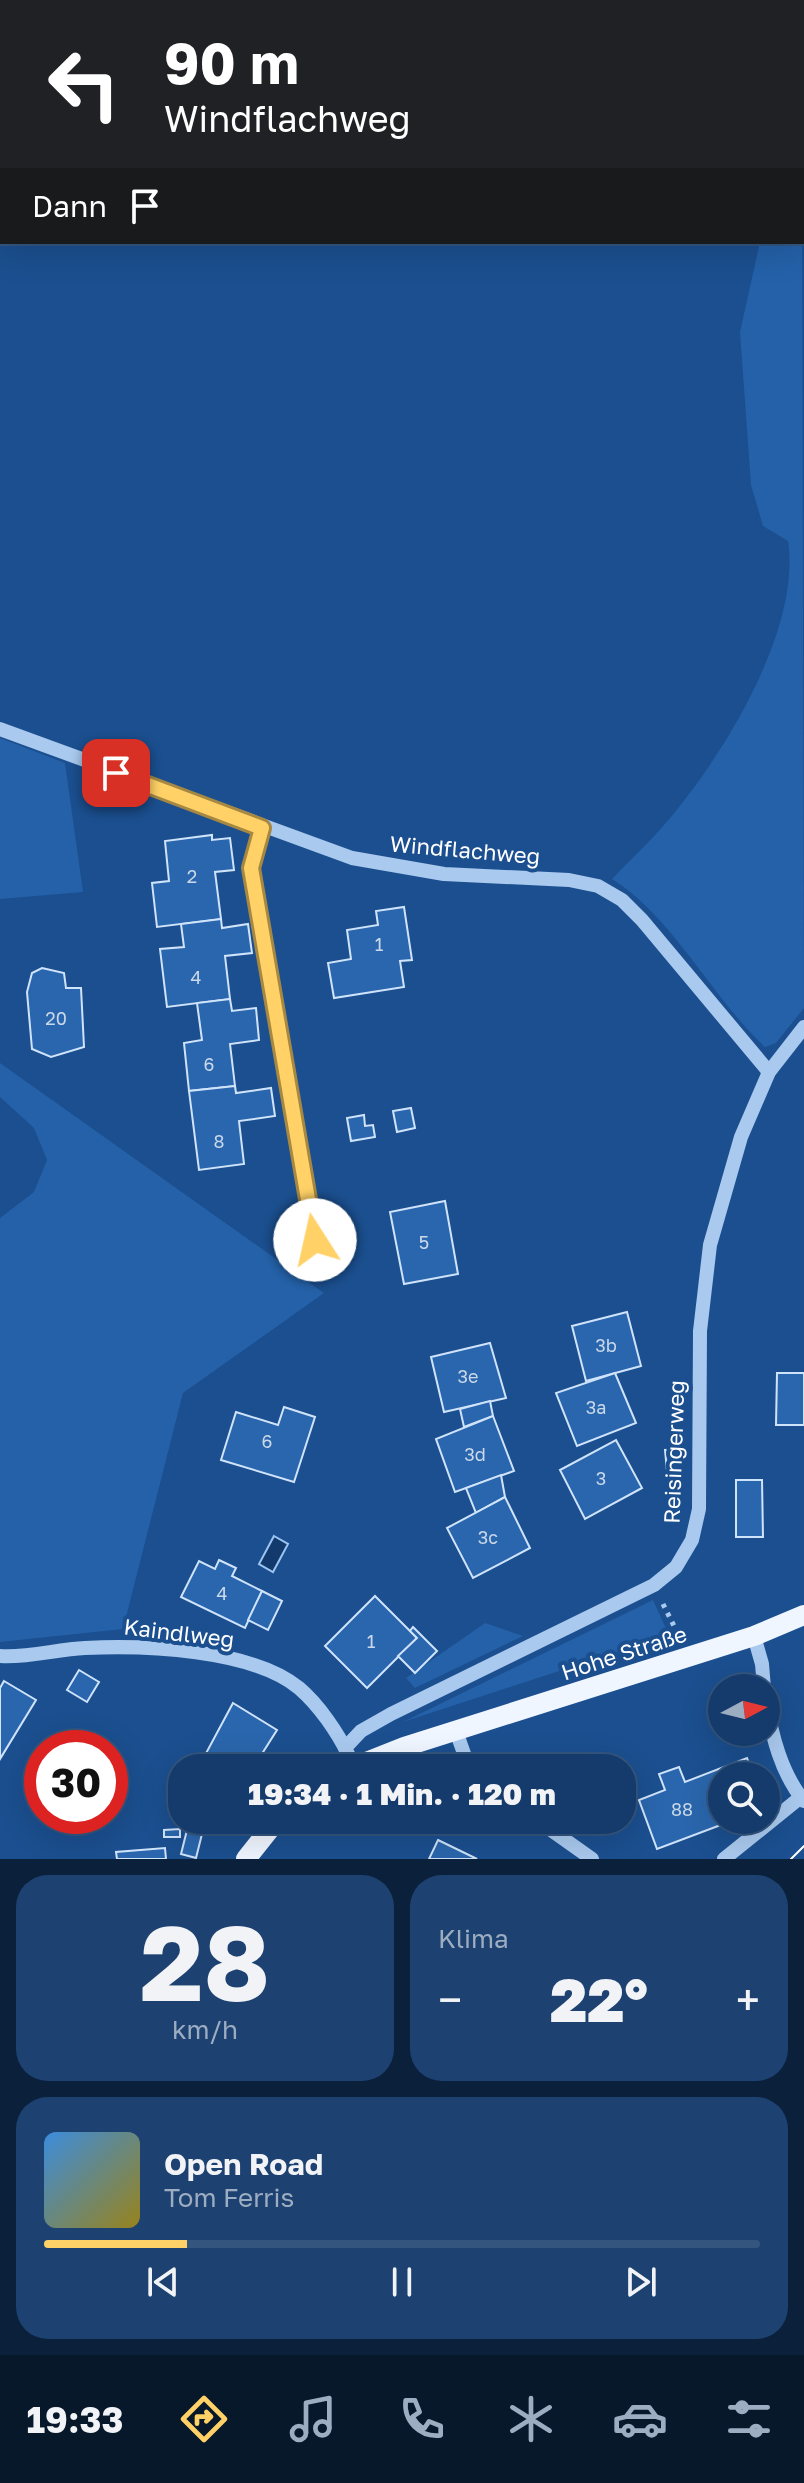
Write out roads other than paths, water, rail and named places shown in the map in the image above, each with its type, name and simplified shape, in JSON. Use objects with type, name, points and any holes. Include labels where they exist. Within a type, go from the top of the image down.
[{"type":"main road","name":"Hohe Straße","points":[[375,1754],[754,1636],[804,1615]]},
{"type":"main road","points":[[246,1859],[266,1834]]},
{"type":"street","name":"Windflachweg","points":[[0,729],[262,828],[352,858],[401,868],[569,880],[598,886],[622,900],[642,920],[769,1072]]},
{"type":"street","points":[[262,828],[251,868],[315,1240]]},
{"type":"street","name":"Reisingerweg","points":[[353,1754],[361,1731],[654,1585],[676,1567],[692,1540],[699,1509],[700,1331],[710,1245],[741,1137],[769,1072],[804,1027]]},
{"type":"street","points":[[754,1636],[763,1674]]},
{"type":"street","name":"Kaindlweg","points":[[0,1656],[126,1647],[232,1660],[264,1670],[298,1687],[345,1754]]},
{"type":"street","points":[[456,1731],[464,1754]]},
{"type":"street","points":[[724,1859],[802,1799],[786,1772],[776,1746]]},
{"type":"street","points":[[557,1834],[592,1859]]},
{"type":"tram line","points":[[791,1859],[804,1846]]}]
